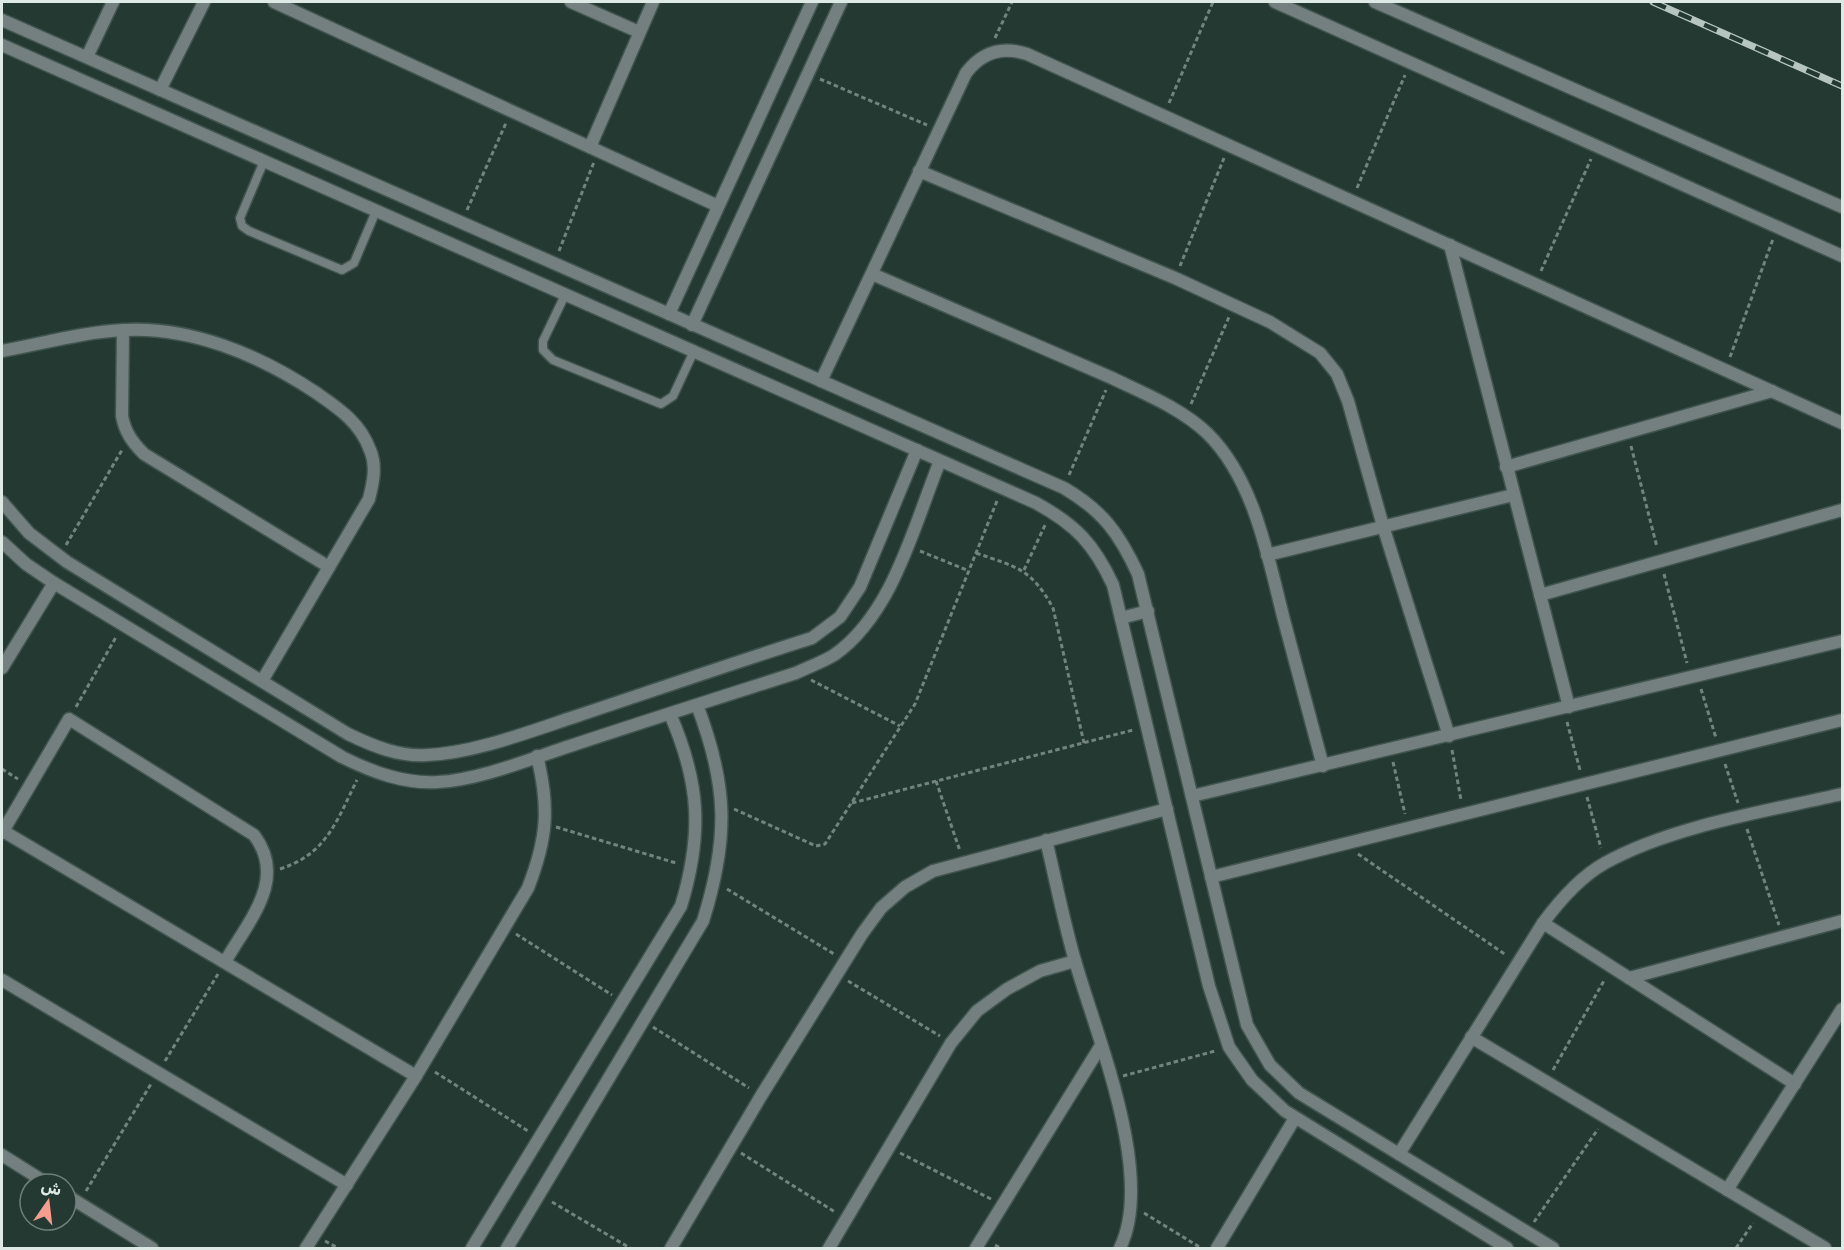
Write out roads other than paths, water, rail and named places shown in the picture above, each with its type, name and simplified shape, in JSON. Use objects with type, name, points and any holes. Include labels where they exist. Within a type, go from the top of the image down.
[{"type":"street","points":[[87,57],[113,2]]},
{"type":"street","points":[[160,90],[204,2]]},
{"type":"street","points":[[274,2],[718,206]]},
{"type":"street","points":[[571,2],[639,32]]},
{"type":"street","points":[[594,149],[652,2]]},
{"type":"street","points":[[669,314],[812,2]]},
{"type":"street","points":[[692,325],[841,2]]},
{"type":"street","points":[[1275,2],[1842,256]]},
{"type":"street","points":[[1375,2],[1842,207]]},
{"type":"street","points":[[2,20],[1064,488],[1103,515],[1122,541],[1138,574],[1247,1025],[1270,1065],[1299,1093],[1553,1248]]},
{"type":"street","points":[[2,45],[1002,488],[1051,511],[1083,536],[1101,559],[1113,585],[1209,986],[1230,1047],[1251,1080],[1295,1118],[1508,1248]]},
{"type":"street","points":[[821,381],[966,73],[988,53],[1008,50],[1027,54],[1842,423]]},
{"type":"street","points":[[920,171],[1235,305],[1297,337],[1320,353],[1337,374],[1348,401],[1383,526],[1449,736]]},
{"type":"street","points":[[1450,245],[1569,707]]},
{"type":"street","points":[[872,274],[1112,378],[1185,417],[1206,432],[1228,460],[1245,490],[1267,555],[1323,766]]},
{"type":"street","points":[[123,330],[122,416],[129,438],[144,454],[329,567]]},
{"type":"street","points":[[2,351],[123,330],[190,337],[255,357],[295,379],[345,412],[361,430],[371,452],[374,476],[369,499],[262,681]]},
{"type":"street","points":[[1506,467],[1772,391]]},
{"type":"street","points":[[2,502],[29,533],[59,556],[262,681],[372,746],[398,753],[424,756],[451,753],[545,726],[812,638],[840,617],[860,587],[917,450]]},
{"type":"street","points":[[2,542],[26,564],[54,583],[363,768],[405,781],[439,782],[472,776],[670,714],[796,673],[833,656],[862,631],[884,600],[940,461]]},
{"type":"street","points":[[1267,555],[1513,495]]},
{"type":"street","points":[[1540,596],[1842,510]]},
{"type":"street","points":[[2,668],[54,583]]},
{"type":"street","points":[[1121,618],[1148,611]]},
{"type":"street","points":[[1192,796],[1842,641]]},
{"type":"street","points":[[507,1248],[703,921],[715,882],[723,835],[722,803],[713,746],[697,705]]},
{"type":"street","points":[[472,1248],[681,906],[692,868],[697,828],[695,789],[686,750],[670,714]]},
{"type":"street","points":[[225,962],[268,886],[269,872],[262,846],[254,835],[69,719],[2,832],[416,1076]]},
{"type":"street","points":[[1210,877],[1842,720]]},
{"type":"street","points":[[306,1248],[423,1065],[528,888],[540,856],[546,824],[545,789],[537,756]]},
{"type":"street","points":[[1399,1154],[1543,923],[1582,880],[1605,863],[1665,838],[1842,794]]},
{"type":"street","points":[[671,1248],[730,1146],[844,960],[881,908],[905,887],[933,871],[963,861],[1167,809]]},
{"type":"street","points":[[1046,840],[1075,961],[1129,1149],[1131,1204],[1127,1234],[1120,1248]]},
{"type":"street","points":[[1629,978],[1842,921]]},
{"type":"street","points":[[1543,923],[1795,1084]]},
{"type":"street","points":[[829,1248],[951,1043],[977,1011],[1006,988],[1040,972],[1075,961]]},
{"type":"street","points":[[2,980],[347,1185]]},
{"type":"street","points":[[1727,1190],[1842,1009]]},
{"type":"street","points":[[1472,1036],[1825,1248]]},
{"type":"street","points":[[976,1248],[1100,1047]]},
{"type":"street","points":[[1217,1248],[1295,1118]]},
{"type":"street","points":[[2,1155],[29,1172]]},
{"type":"street","points":[[78,1202],[152,1248]]},
{"type":"lane","points":[[264,161],[240,218],[242,226],[249,231],[342,270],[354,263],[376,211]]},
{"type":"lane","points":[[565,294],[543,340],[543,350],[553,360],[661,404],[673,396],[694,351]]},
{"type":"railway","points":[[1653,2],[1842,86]]}]
